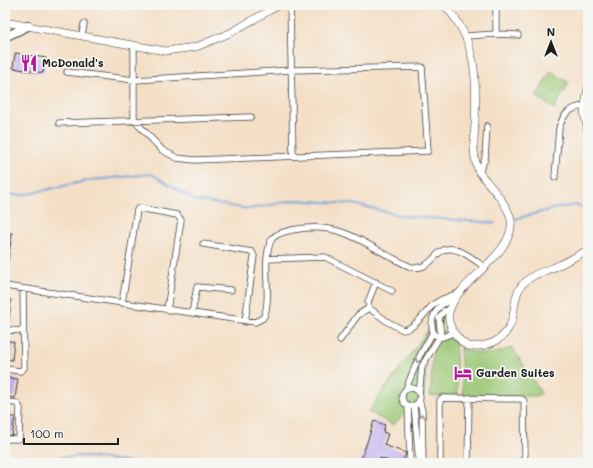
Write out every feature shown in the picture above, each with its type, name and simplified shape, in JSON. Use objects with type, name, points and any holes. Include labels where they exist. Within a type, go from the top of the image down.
[{"type":"main road","points":[[5,38],[28,26]]},
{"type":"street","points":[[5,22],[165,51],[196,47],[230,33],[279,5]]},
{"type":"street","points":[[290,5],[292,156]]},
{"type":"street","points":[[444,5],[461,26],[466,36],[475,70],[474,148],[478,172],[507,208],[511,219],[511,231],[501,251],[460,293],[454,302],[450,310],[449,325],[453,333],[467,346],[488,346],[495,342],[506,332],[510,325],[518,292],[523,283],[532,276],[588,250]]},
{"type":"street","points":[[496,5],[496,34]]},
{"type":"street","points":[[82,35],[84,24]]},
{"type":"street","points":[[466,36],[496,34],[518,35]]},
{"type":"street","points":[[67,72],[135,80],[290,70],[422,67],[428,150],[194,160],[178,158],[162,150],[134,120],[135,80],[134,46]]},
{"type":"street","points":[[588,88],[584,106],[584,117],[588,132]]},
{"type":"street","points":[[555,177],[558,134],[561,121],[570,110],[584,106]]},
{"type":"street","points":[[60,123],[251,116]]},
{"type":"street","points":[[478,172],[485,159],[488,126]]},
{"type":"street","points":[[122,303],[137,210],[139,208],[177,215],[181,220],[167,310]]},
{"type":"street","points":[[5,286],[245,322],[258,322],[264,316],[266,304],[267,259],[270,242],[276,235],[282,232],[316,226],[344,232],[411,267],[422,266],[442,250],[456,248],[471,256],[484,267]]},
{"type":"street","points":[[203,244],[252,252],[254,256],[245,322]]},
{"type":"street","points":[[267,259],[325,258],[392,291]]},
{"type":"street","points":[[376,282],[368,302],[369,308],[388,322],[400,329],[406,330],[411,328],[433,305],[444,297],[460,293]]},
{"type":"street","points":[[192,313],[197,287],[231,290]]},
{"type":"street","points":[[5,369],[21,370],[24,368],[23,289]]},
{"type":"street","points":[[8,302],[5,328],[8,330],[23,331]]},
{"type":"street","points":[[423,463],[420,436],[411,405],[402,399],[402,394],[406,390],[418,359],[433,332],[432,319],[434,314],[442,304],[454,302]]},
{"type":"street","points":[[340,340],[358,315],[369,308]]},
{"type":"street","points":[[410,463],[411,405],[419,397],[422,366],[441,336],[439,318],[444,311],[450,310]]},
{"type":"street","points":[[433,332],[441,336],[453,333]]},
{"type":"street","points":[[406,390],[414,388],[419,397],[422,411],[419,463]]},
{"type":"street","points":[[440,463],[440,400],[442,398],[522,399],[524,401],[525,455],[523,461],[518,463]]},
{"type":"street","points":[[468,463],[469,398]]},
{"type":"street","points":[[5,402],[17,403],[20,408],[19,439],[5,439]]},
{"type":"green space","points":[[551,71],[569,83],[554,109],[536,96]]},
{"type":"green space","points":[[443,310],[445,317],[428,345],[424,396],[393,425],[368,412]]},
{"type":"green space","points":[[448,326],[455,338],[458,396],[430,396],[433,347]]},
{"type":"green space","points":[[460,347],[473,352],[486,354],[499,352],[512,347],[541,393],[537,396],[463,396]]},
{"type":"building","name":"McDonald's","points":[[15,53],[46,58],[43,73],[13,68]]},
{"type":"building","points":[[5,232],[12,233],[6,275],[5,275]]},
{"type":"building","points":[[5,340],[14,342],[12,360],[5,359]]},
{"type":"building","points":[[5,378],[18,379],[15,398],[5,397]]},
{"type":"building","points":[[5,416],[15,417],[12,436],[5,435]]},
{"type":"building","points":[[374,421],[385,425],[383,432],[388,434],[384,445],[406,453],[402,463],[395,463],[380,458],[378,463],[360,463]]},
{"type":"waterway","points":[[5,195],[23,195],[91,180],[152,174],[194,200],[249,209],[296,200],[353,204],[404,216],[495,223]]},
{"type":"waterway","points":[[515,219],[560,207],[578,205],[588,211]]},
{"type":"waterway","points":[[8,463],[79,456],[141,463]]},
{"type":"place","name":"McDonald's","points":[[29,63]]},
{"type":"place","name":"Garden Suites","points":[[463,373]]}]
